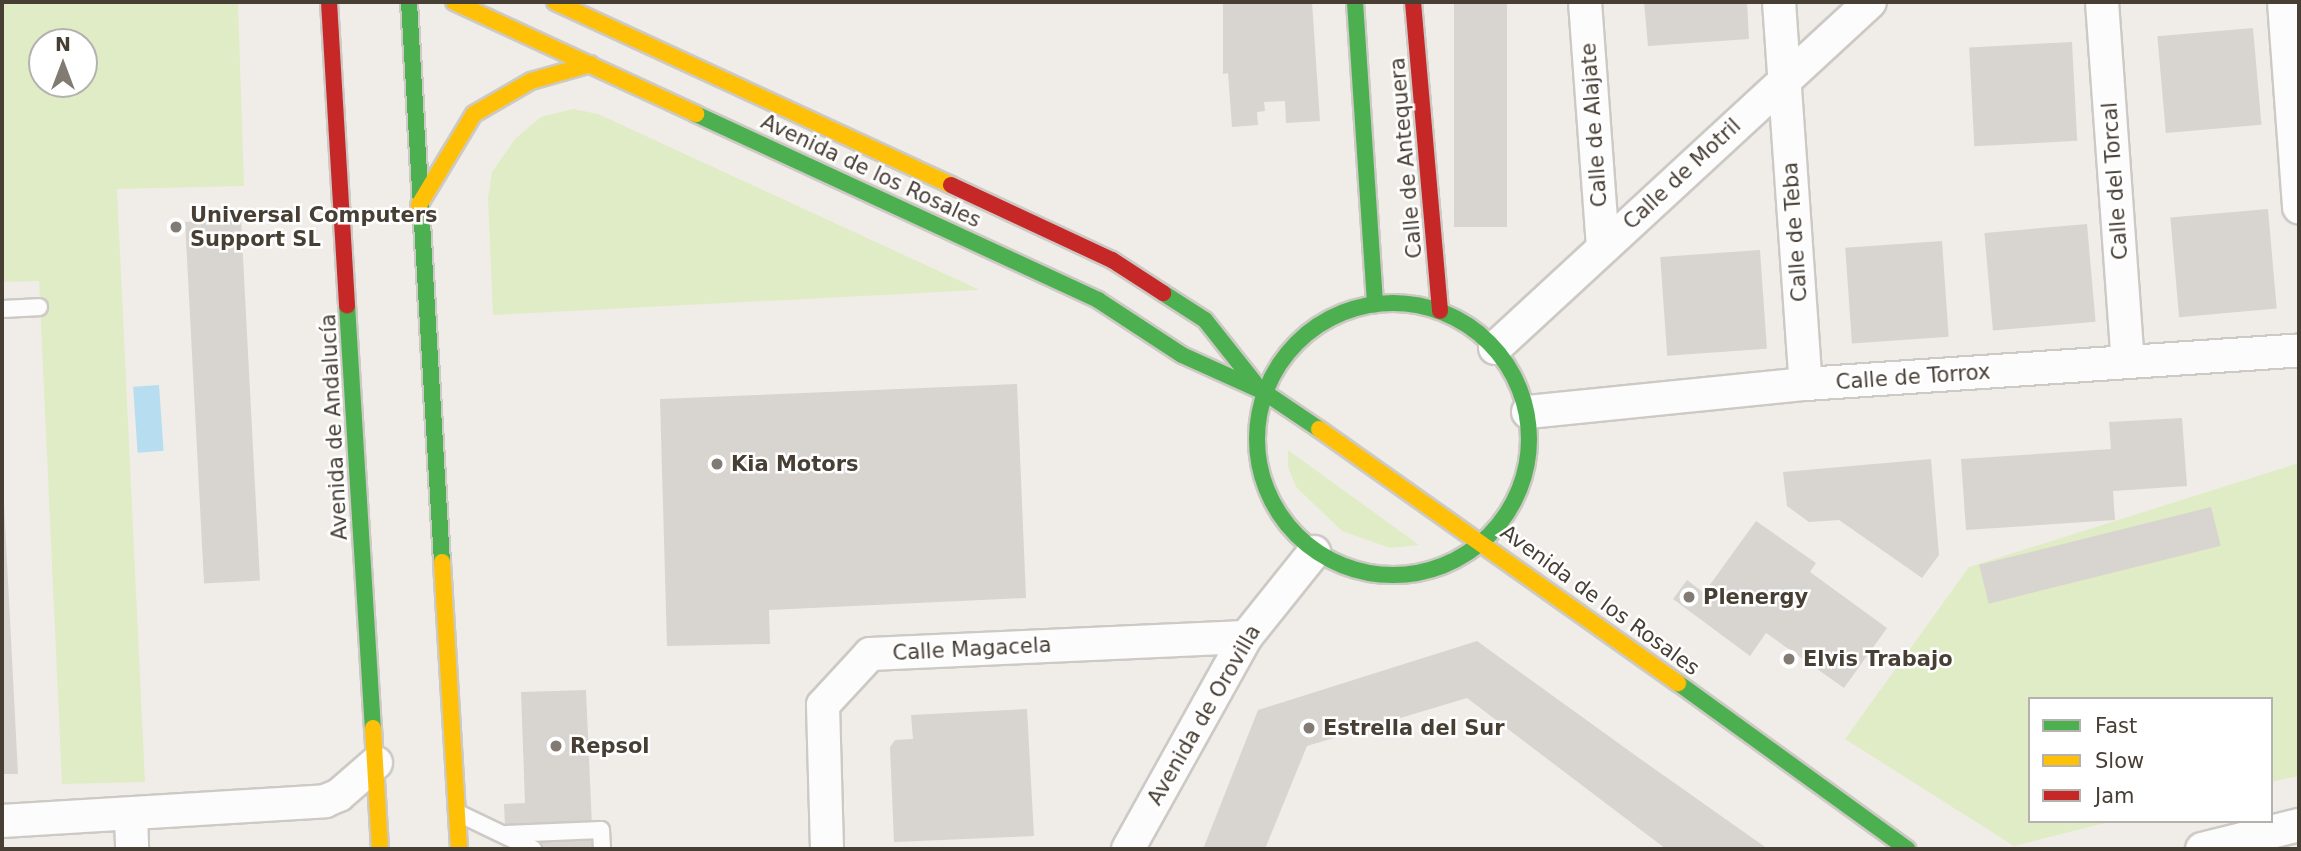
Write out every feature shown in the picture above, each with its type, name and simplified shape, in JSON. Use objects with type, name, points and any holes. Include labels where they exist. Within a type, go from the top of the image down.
[{"type":"main road","points":[[320,2],[330,9]]},
{"type":"main road","points":[[409,2],[458,848]]},
{"type":"main road","name":"Avenida de los Rosales","points":[[454,2],[1098,300],[1182,355],[1264,392],[1484,542],[1907,849]]},
{"type":"main road","name":"Avenida de los Rosales","points":[[555,2],[1112,260],[1205,320],[1264,392]]},
{"type":"main road","name":"Calle de Antequera","points":[[1355,2],[1375,304]]},
{"type":"main road","name":"Calle de Antequera","points":[[1413,2],[1440,311]]},
{"type":"main road","name":"Avenida de Andalucía","points":[[330,9],[380,849]]},
{"type":"main road","points":[[419,205],[474,114],[531,81],[592,65]]},
{"type":"main road","points":[[1408,303],[1440,311],[1469,326],[1495,348],[1516,378],[1528,412],[1529,460],[1514,505],[1484,542],[1445,567],[1401,577],[1355,572],[1314,552],[1282,521],[1261,481],[1255,436],[1264,392],[1281,359],[1307,332],[1339,314],[1375,304],[1408,303]]},
{"type":"street","name":"Calle de Alajate","points":[[1585,2],[1603,247]]},
{"type":"street","name":"Calle de Teba","points":[[1779,2],[1806,384]]},
{"type":"street","name":"Calle de Motril","points":[[1495,348],[1870,2]]},
{"type":"street","name":"Calle del Torcal","points":[[2102,2],[2128,361]]},
{"type":"street","points":[[2284,2],[2299,206]]},
{"type":"street","name":"Calle de Torrox","points":[[1528,412],[1806,384],[2299,350]]},
{"type":"street","name":"Avenida de Orovilla","points":[[1128,849],[1246,637],[1314,552]]},
{"type":"street","name":"Calle Magacela","points":[[827,849],[823,705],[870,654],[1246,637]]},
{"type":"street","points":[[2,821],[131,816],[325,801],[340,795],[376,762]]},
{"type":"street","points":[[131,816],[132,849]]},
{"type":"street","points":[[2202,849],[2299,825]]},
{"type":"lane","points":[[2,309],[39,307]]},
{"type":"lane","points":[[458,813],[533,849]]},
{"type":"lane","points":[[506,834],[601,831],[602,849]]},
{"type":"green space","points":[[2,2],[238,2],[244,186],[117,189],[145,782],[62,784],[39,281],[2,282]]},
{"type":"green space","points":[[573,109],[598,114],[980,290],[493,315],[488,199],[492,172],[515,139],[541,117]]},
{"type":"green space","points":[[1288,450],[1419,545],[1390,548],[1342,531],[1296,487],[1288,467]]},
{"type":"green space","points":[[2299,463],[2299,776],[2273,782],[2273,697],[2028,697],[2028,823],[2105,823],[2014,846],[1845,739],[1969,567]]},
{"type":"water","points":[[159,385],[164,451],[138,453],[133,387]]},
{"type":"building","points":[[1223,2],[1312,2],[1320,121],[1286,123],[1285,101],[1264,102],[1265,111],[1257,112],[1258,125],[1232,127],[1228,73],[1223,74]]},
{"type":"building","points":[[1454,2],[1507,2],[1507,227],[1454,227]]},
{"type":"building","points":[[1644,2],[1747,2],[1749,39],[1648,46]]},
{"type":"building","points":[[2253,28],[2261,125],[2166,133],[2157,36]]},
{"type":"building","points":[[2072,42],[2077,141],[1974,146],[1969,47]]},
{"type":"building","points":[[2268,209],[2277,309],[2179,317],[2170,218]]},
{"type":"building","points":[[241,219],[260,581],[204,583],[185,222]]},
{"type":"building","points":[[2087,224],[2096,322],[1993,331],[1984,233]]},
{"type":"building","points":[[1942,241],[1949,337],[1852,344],[1845,248]]},
{"type":"building","points":[[1760,250],[1767,349],[1667,356],[1660,257]]},
{"type":"building","points":[[1017,384],[1026,598],[769,610],[770,644],[667,646],[660,399]]},
{"type":"building","points":[[2182,418],[2187,486],[2113,491],[2115,520],[1966,530],[1961,459],[2111,449],[2109,422]]},
{"type":"building","points":[[1931,459],[1939,555],[1922,578],[1839,520],[1809,522],[1787,506],[1783,472]]},
{"type":"building","points":[[4,504],[18,774],[2,774]]},
{"type":"building","points":[[2211,507],[2221,546],[1989,604],[1979,565]]},
{"type":"building","points":[[1756,521],[1816,563],[1810,572],[1887,628],[1844,688],[1766,633],[1750,656],[1673,599],[1687,580],[1704,593]]},
{"type":"building","name":"Estrella del Sur","points":[[1477,641],[1768,849],[1666,849],[1467,698],[1307,746],[1265,849],[1203,849],[1258,710]]},
{"type":"building","name":"Repsol","points":[[586,690],[593,849],[506,849],[504,804],[525,803],[521,692]]},
{"type":"building","points":[[1027,709],[1034,836],[894,842],[890,747],[895,740],[913,739],[911,715]]},
{"type":"traffic: fast","points":[[409,2],[442,562]]},
{"type":"traffic: fast","points":[[1355,2],[1375,304]]},
{"type":"traffic: fast","points":[[696,114],[1098,300],[1182,355],[1264,392],[1319,429]]},
{"type":"traffic: fast","points":[[1163,293],[1205,320],[1255,383]]},
{"type":"traffic: fast","points":[[1380,303],[1406,303],[1433,308],[1457,319],[1480,334],[1498,352],[1524,399],[1529,439],[1527,466],[1519,491],[1498,526],[1480,544],[1433,570],[1406,575],[1380,575],[1353,570],[1329,559],[1306,544],[1288,526],[1262,479],[1257,452],[1257,426],[1262,399],[1273,375],[1288,352],[1306,334],[1353,308],[1380,303]]},
{"type":"traffic: fast","points":[[347,305],[373,728]]},
{"type":"traffic: fast","points":[[1678,683],[1907,849]]},
{"type":"traffic: slow","points":[[454,2],[696,114]]},
{"type":"traffic: slow","points":[[555,2],[951,185]]},
{"type":"traffic: slow","points":[[419,205],[474,114],[531,81],[591,64]]},
{"type":"traffic: slow","points":[[1319,429],[1678,683]]},
{"type":"traffic: slow","points":[[442,562],[459,849]]},
{"type":"traffic: slow","points":[[373,728],[380,849]]},
{"type":"traffic: jam","points":[[329,2],[347,305]]},
{"type":"traffic: jam","points":[[1413,2],[1440,311]]},
{"type":"traffic: jam","points":[[951,185],[1112,260],[1163,293]]},
{"type":"place","name":"Universal Computers Support SL","points":[[176,227]]},
{"type":"place","name":"Kia Motors","points":[[717,464]]},
{"type":"place","name":"Plenergy","points":[[1689,597]]},
{"type":"place","name":"Elvis Trabajo","points":[[1789,659]]},
{"type":"place","name":"Estrella del Sur","points":[[1309,728]]},
{"type":"place","name":"Repsol","points":[[556,746]]}]
